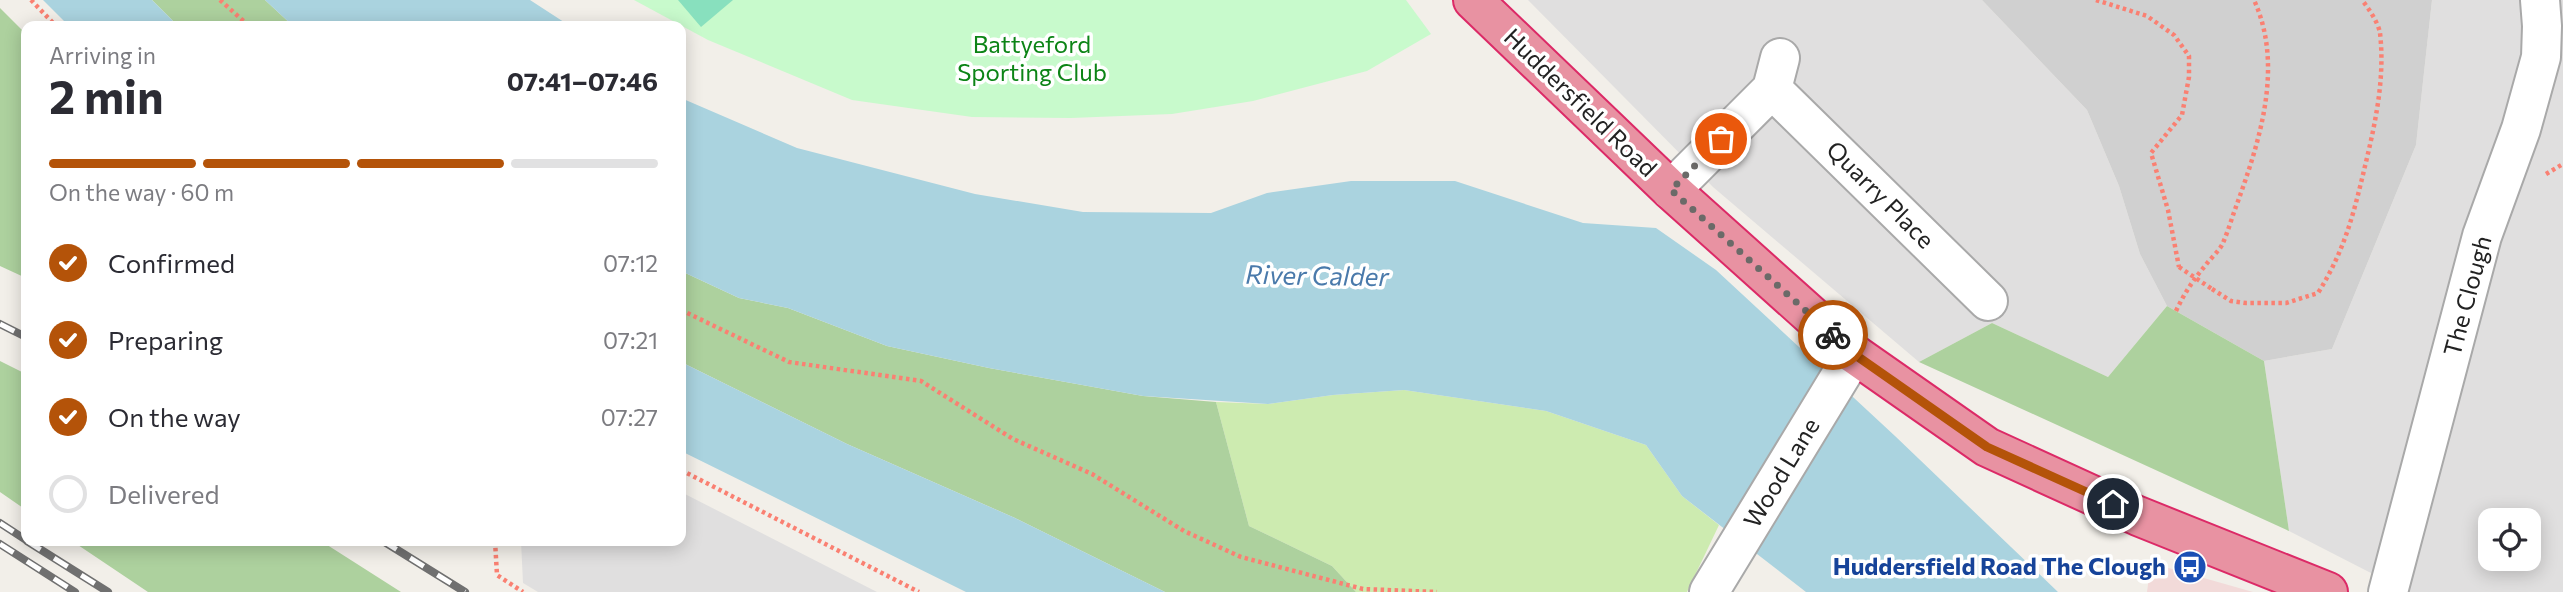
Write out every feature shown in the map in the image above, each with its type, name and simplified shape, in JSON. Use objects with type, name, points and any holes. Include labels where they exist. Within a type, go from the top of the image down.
[{"type":"highway","name":"Huddersfield Road","points":[[1473,0],[1671,190],[1846,367],[1987,447],[2138,516],[2328,592]]},
{"type":"street","name":"The Clough","points":[[2388,592],[2482,236],[2521,129],[2540,57],[2540,0]]},
{"type":"street","name":"Quarry Place","points":[[1671,190],[1776,74],[1988,301]]},
{"type":"street","name":"Wood Lane","points":[[1709,592],[1846,367]]},
{"type":"path","points":[[31,0],[51,21]]},
{"type":"path","points":[[220,0],[243,21]]},
{"type":"path","points":[[2096,0],[2147,16],[2174,35],[2189,56],[2189,77],[2182,115],[2151,153],[2168,210],[2179,267],[2231,301],[2286,303],[2319,293],[2336,265],[2355,210],[2376,126],[2379,92],[2379,31],[2362,0]]},
{"type":"path","points":[[2176,311],[2185,291],[2221,246],[2254,159],[2267,85],[2267,44],[2261,16],[2254,0]]},
{"type":"path","points":[[686,312],[789,362],[921,382],[1013,439],[1091,474],[1184,531],[1241,557],[1363,589],[1437,592]]},
{"type":"path","points":[[686,473],[919,592]]},
{"type":"path","points":[[495,546],[497,575],[523,592]]},
{"type":"shaded area","points":[[1528,0],[1982,0],[2087,110],[2119,186],[2140,254],[2167,306],[2108,377],[1992,323],[1919,362],[1713,187]]},
{"type":"shaded area","points":[[1982,0],[2432,0],[2416,145],[2332,349],[2264,361],[2167,306],[2140,254],[2119,186],[2087,110]]},
{"type":"shaded area","points":[[2432,0],[2563,0],[2563,592],[2408,592],[2289,531],[2264,361],[2332,349],[2416,145]]},
{"type":"shaded area","points":[[686,495],[877,592],[538,592],[523,583],[521,546],[686,546]]},
{"type":"shaded area","points":[[2151,563],[2253,592],[2147,592]]},
{"type":"green space","points":[[152,0],[265,0],[288,21],[173,21]]},
{"type":"green space","name":"Battyeford Sporting Club","points":[[634,0],[1406,0],[1431,34],[1367,71],[1253,101],[1172,114],[1071,118],[972,117],[852,100],[708,40],[686,28],[686,21],[673,21]]},
{"type":"green space","points":[[678,0],[733,0],[701,27]]},
{"type":"green space","points":[[0,8],[21,29],[21,276],[0,266]]},
{"type":"green space","points":[[686,273],[739,298],[788,308],[887,346],[1143,396],[1216,402],[1249,526],[1332,566],[1356,592],[1165,592],[1015,518],[847,444],[686,364]]},
{"type":"green space","points":[[2167,306],[2264,361],[2289,531],[1919,362],[1992,323],[2108,377]]},
{"type":"green space","points":[[0,361],[21,372],[21,507],[0,492]]},
{"type":"green space","points":[[1404,390],[1546,411],[1646,445],[1682,496],[1719,525],[1687,592],[1356,592],[1332,566],[1249,526],[1216,402],[1268,404],[1333,395]]},
{"type":"green space","points":[[79,546],[329,546],[401,592],[148,592]]},
{"type":"water","points":[[43,0],[152,0],[173,21],[64,21]]},
{"type":"water","points":[[265,0],[530,0],[562,21],[288,21]]},
{"type":"water","name":"River Calder","points":[[686,100],[797,148],[975,194],[1083,212],[1211,213],[1267,193],[1351,181],[1455,181],[1583,223],[1656,228],[1716,270],[2058,592],[1806,592],[1682,496],[1646,445],[1546,411],[1404,390],[1333,395],[1268,404],[1143,396],[887,346],[788,308],[739,298],[686,273]]},
{"type":"water","points":[[686,364],[847,444],[1015,518],[1165,592],[966,592],[686,453]]},
{"type":"railway","points":[[0,324],[21,334]]},
{"type":"railway","points":[[0,523],[21,537]]},
{"type":"railway","points":[[0,544],[75,592]]},
{"type":"railway","points":[[35,546],[108,592]]},
{"type":"railway","points":[[391,546],[465,592]]},
{"type":"way so far","points":[[1721,139],[1671,190],[1833,335]]},
{"type":"place","name":"Huddersfield Road The Clough","points":[[2190,567]]},
{"type":"route","points":[[1833,335],[1854,354],[1987,447],[2113,504]]}]
